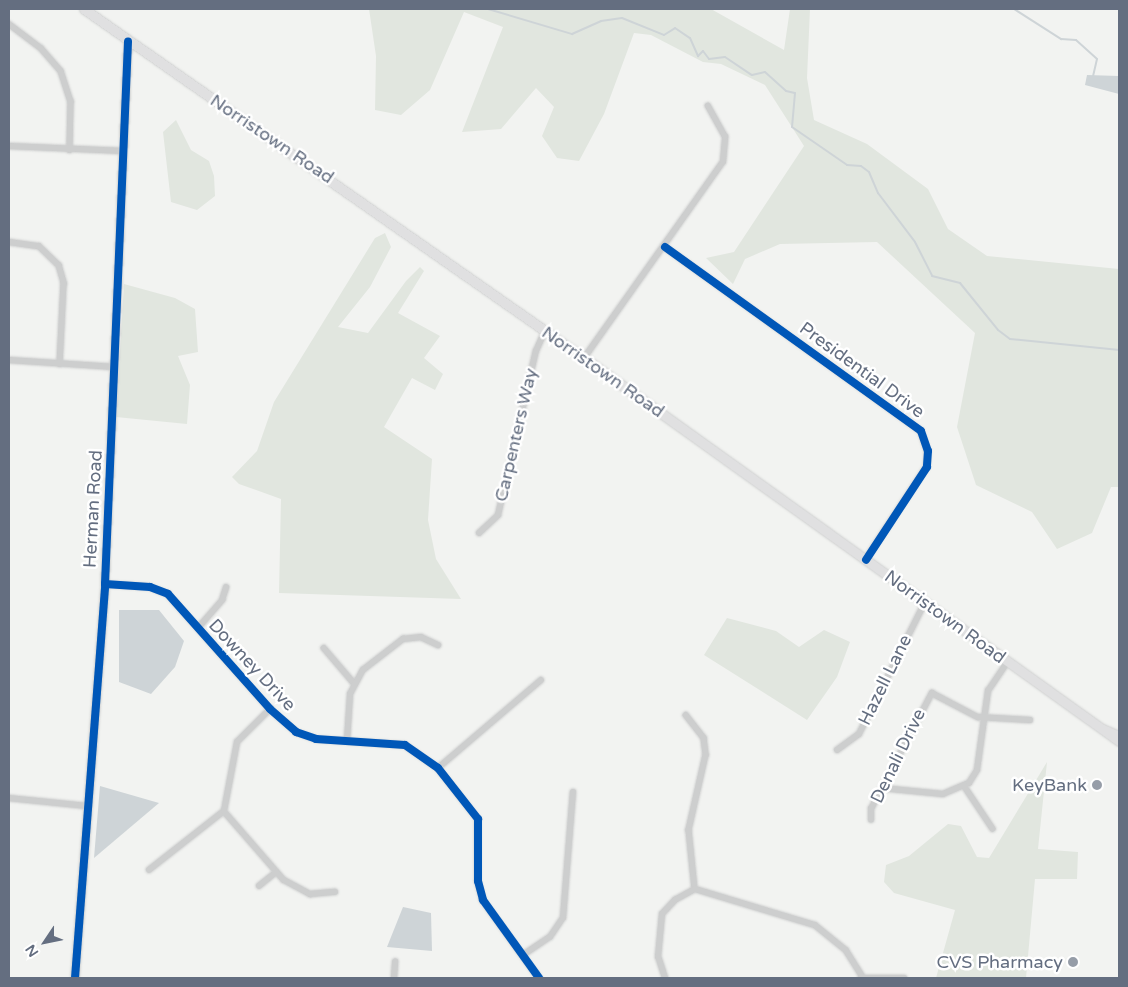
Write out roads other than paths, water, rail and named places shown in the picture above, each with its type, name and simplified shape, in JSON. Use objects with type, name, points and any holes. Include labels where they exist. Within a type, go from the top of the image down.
[{"type":"main road","name":"Norristown Road","points":[[84,9],[584,358],[1119,741]]},
{"type":"main road","points":[[1103,730],[1119,736]]},
{"type":"street","points":[[9,24],[42,48],[61,71],[71,101],[70,150]]},
{"type":"street","name":"Herman Road","points":[[75,978],[105,584],[128,41]]},
{"type":"street","points":[[584,358],[665,247],[726,154],[725,137],[708,106]]},
{"type":"street","points":[[9,146],[124,151]]},
{"type":"street","points":[[9,242],[39,246],[59,265],[64,283],[60,364]]},
{"type":"street","name":"Presidential Drive","points":[[665,247],[921,431],[928,451],[927,467],[866,560]]},
{"type":"street","name":"Carpenters Way","points":[[479,533],[498,515],[536,351],[545,331]]},
{"type":"street","points":[[9,360],[115,368]]},
{"type":"street","name":"Downey Drive","points":[[105,584],[161,590],[198,628],[270,709],[307,737],[405,745],[438,768],[478,819],[480,891],[539,978]]},
{"type":"street","points":[[198,628],[222,600],[226,588]]},
{"type":"street","name":"Hazell Lane","points":[[837,750],[859,734],[925,602]]},
{"type":"street","points":[[346,741],[353,682],[403,639],[421,637],[438,645]]},
{"type":"street","points":[[324,648],[353,682]]},
{"type":"street","points":[[882,788],[943,794],[965,787],[977,770],[982,718],[988,691],[1008,661]]},
{"type":"street","points":[[438,768],[542,680]]},
{"type":"street","name":"Denali Drive","points":[[871,820],[882,788],[932,693],[982,718]]},
{"type":"street","points":[[149,870],[224,811],[237,742],[270,709]]},
{"type":"street","points":[[686,715],[704,738],[706,755],[689,830],[695,889]]},
{"type":"street","points":[[982,718],[1030,720]]},
{"type":"street","points":[[965,787],[993,829]]},
{"type":"street","points":[[523,955],[550,937],[563,918],[573,792]]},
{"type":"street","points":[[9,798],[87,806]]},
{"type":"street","points":[[224,811],[276,872],[305,892],[335,892]]},
{"type":"street","points":[[259,886],[276,872]]},
{"type":"street","points":[[665,978],[658,957],[662,914],[675,900],[695,889],[815,925],[846,950],[862,978],[904,978]]},
{"type":"street","points":[[394,978],[395,962]]},
{"type":"waterway","points":[[488,9],[572,34],[601,21],[622,18],[664,35],[675,28],[690,38],[698,56],[703,51],[709,59],[725,57],[752,75],[765,72],[786,91],[795,93],[792,127],[847,165],[861,166],[869,172],[878,193],[915,242],[932,276],[960,283],[998,330],[1010,339],[1119,350]]},
{"type":"waterway","points":[[1014,9],[1061,39],[1076,40],[1097,59],[1093,76]]},
{"type":"place","name":"KeyBank","points":[[1097,785]]},
{"type":"place","name":"CVS Pharmacy","points":[[1073,962]]}]
